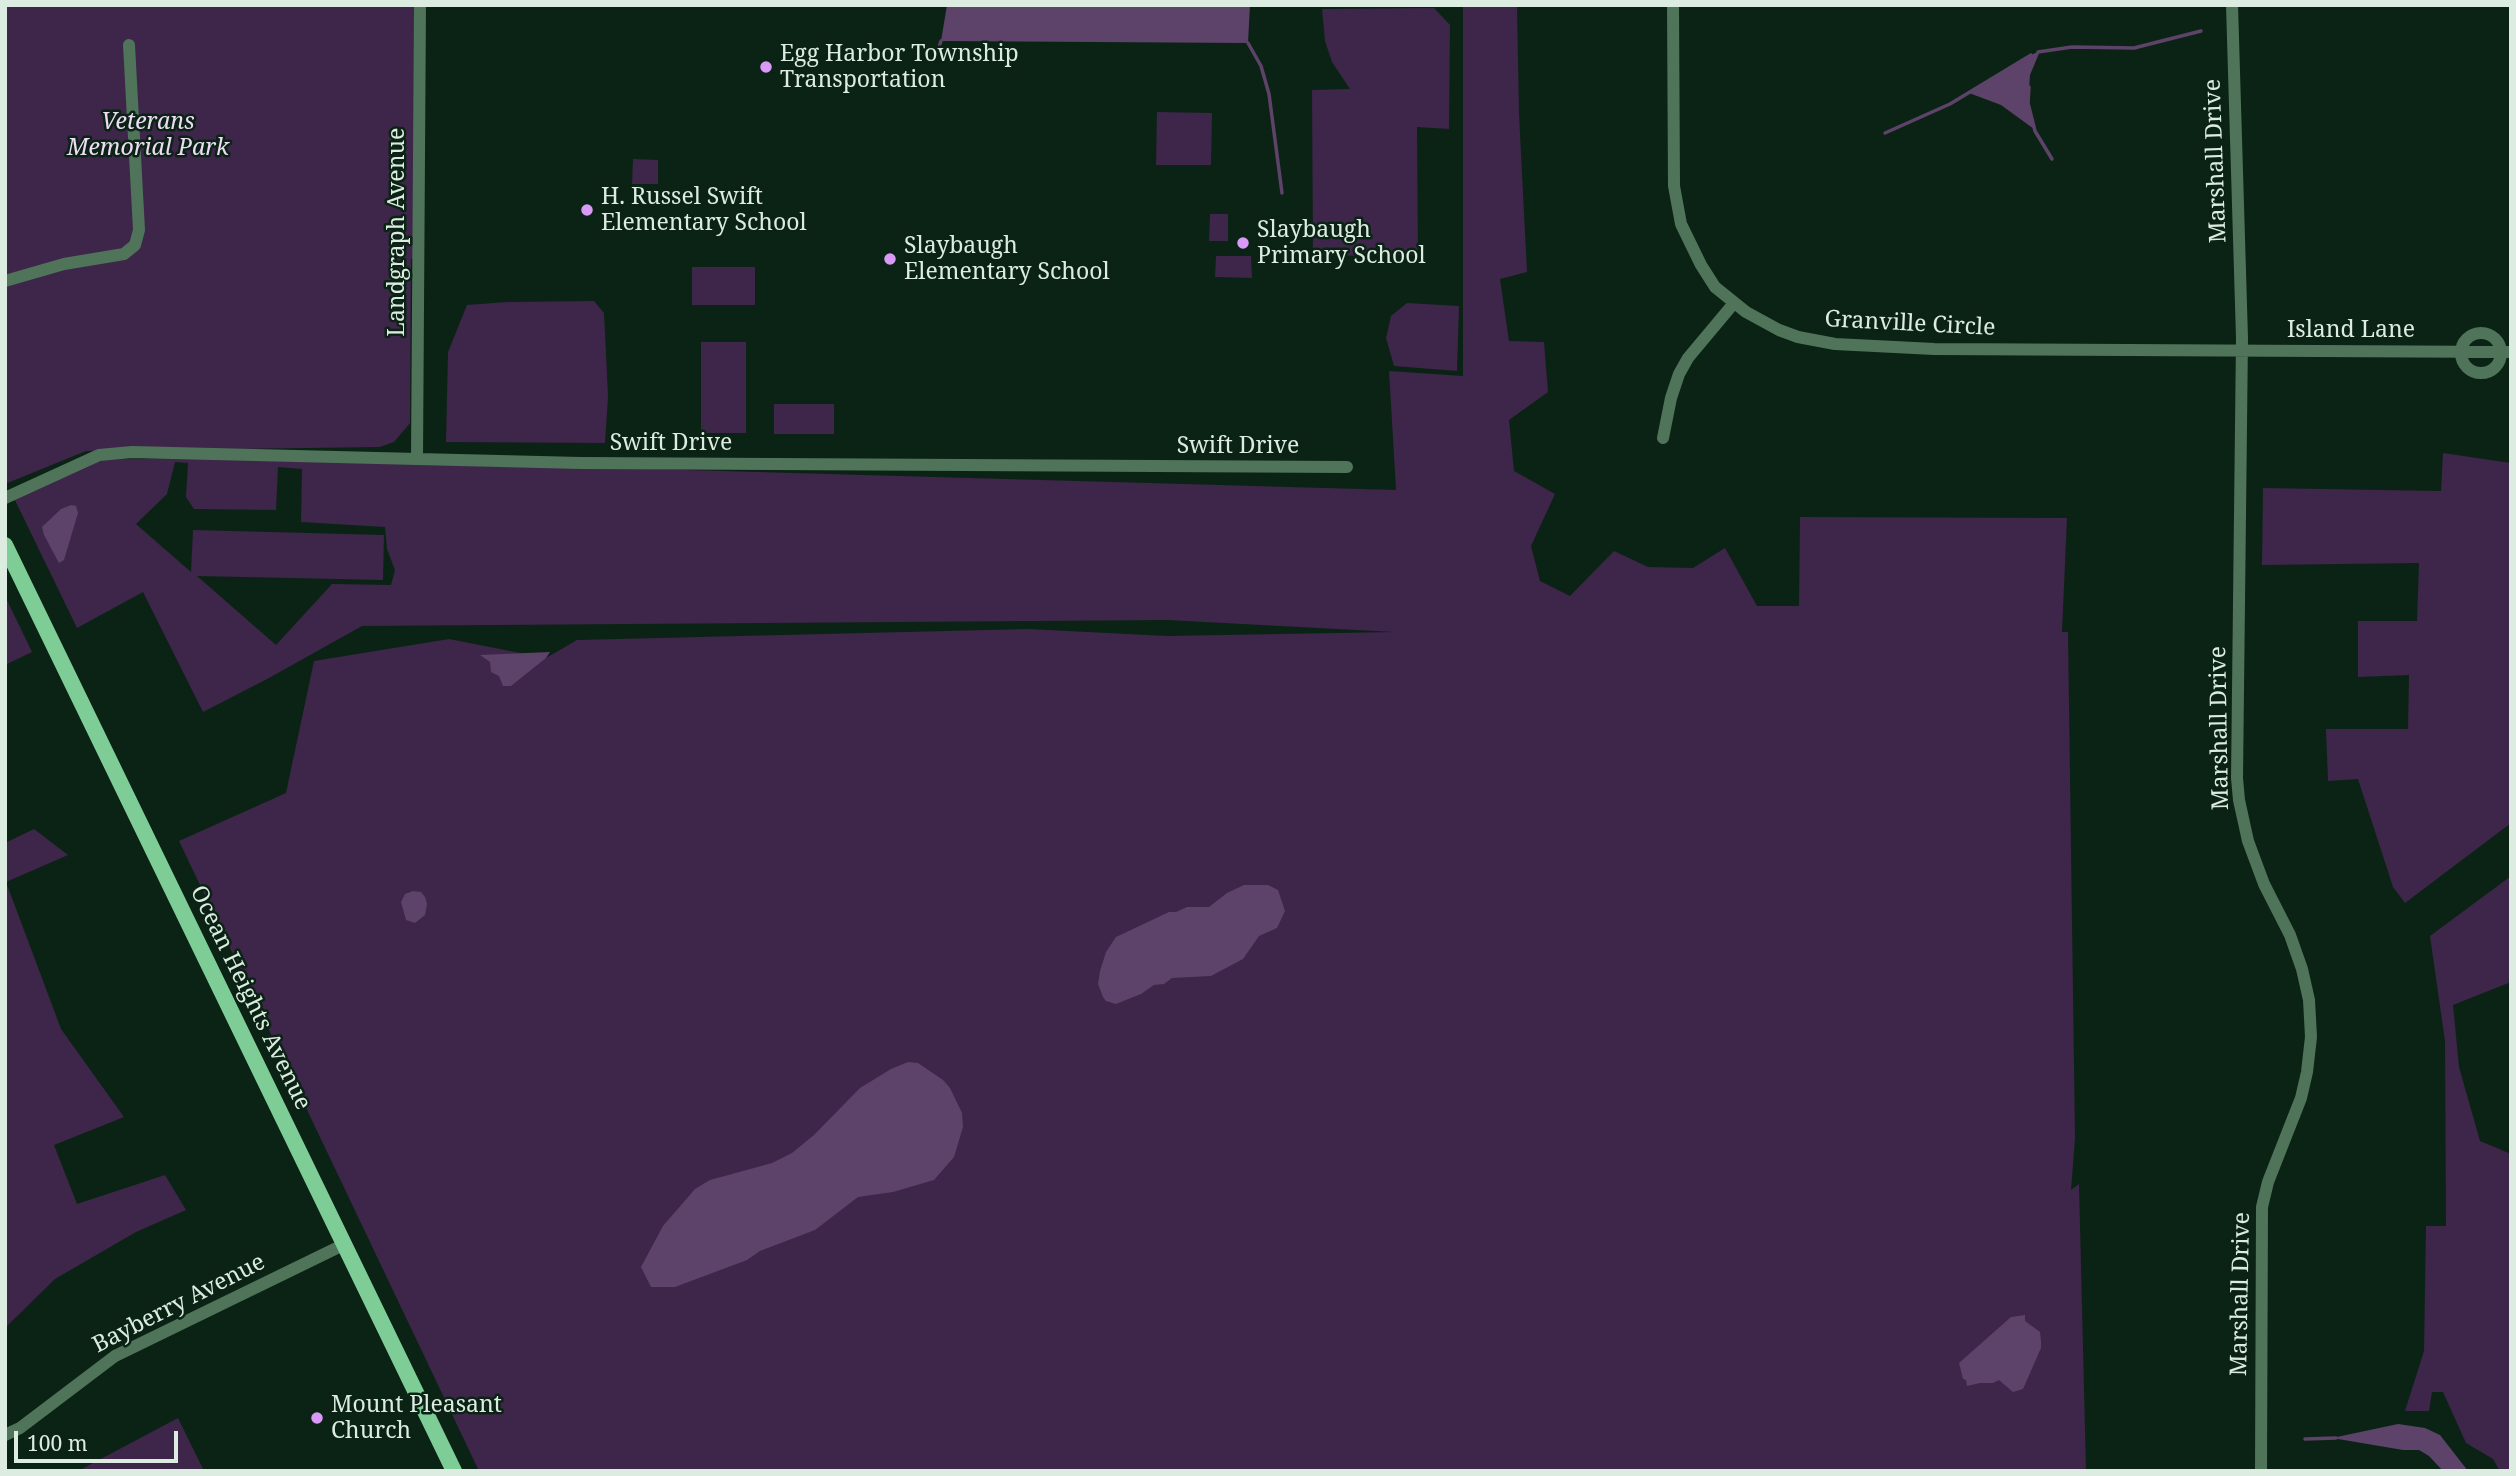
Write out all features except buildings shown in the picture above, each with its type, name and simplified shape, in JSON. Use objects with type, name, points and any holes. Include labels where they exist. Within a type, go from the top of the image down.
[{"type":"main road","name":"Ocean Heights Avenue","points":[[5,545],[454,1471]]},
{"type":"street","name":"Landgraph Avenue","points":[[417,459],[419,5]]},
{"type":"street","name":"Granville Circle","points":[[1673,5],[1676,204],[1681,224],[1702,265],[1716,287],[1734,303],[1779,330],[1798,337],[1835,344],[1934,349],[2242,352]]},
{"type":"street","name":"Marshall Drive","points":[[2232,5],[2242,352],[2237,758],[2239,800],[2255,861],[2290,935],[2302,969],[2309,1000],[2311,1037],[2309,1064],[2301,1098],[2268,1182],[2262,1207],[2262,1471]]},
{"type":"street","points":[[5,281],[64,264],[124,254],[135,245],[139,230],[129,45]]},
{"type":"street","points":[[1663,438],[1679,374],[1688,358],[1734,303]]},
{"type":"street","name":"Island Lane","points":[[2479,333],[2492,336],[2506,352],[2496,366],[2480,373],[2473,372],[2463,363],[2461,350],[2466,339],[2479,333]]},
{"type":"street","name":"Island Lane","points":[[2242,352],[2461,350]]},
{"type":"street","name":"Swift Drive","points":[[5,498],[92,458],[111,453],[179,452],[595,463],[1347,467]]},
{"type":"street","name":"Bayberry Avenue","points":[[5,1435],[20,1428],[115,1356],[345,1244]]},
{"type":"green space","name":"Veterans Memorial Park","points":[[5,5],[420,5],[418,258],[411,259],[410,423],[394,442],[380,447],[86,451],[5,484]]},
{"type":"green space","points":[[1463,5],[1517,5],[1527,272],[1500,279],[1509,341],[1544,342],[1548,392],[1509,420],[1514,471],[1555,494],[1531,546],[1540,581],[1570,596],[1614,551],[1648,567],[1693,568],[1725,548],[1757,606],[1799,606],[1800,517],[2067,518],[2062,632],[2068,632],[2075,1138],[2071,1190],[2079,1184],[2086,1471],[479,1471],[179,841],[286,793],[314,661],[449,639],[546,658],[577,640],[1028,629],[1167,636],[1394,632],[1167,620],[362,626],[203,712],[143,592],[77,628],[12,494],[78,460],[226,457],[1396,490],[1389,371],[1463,376]],"holes":[[[175,462],[188,463],[186,497],[194,509],[276,510],[278,467],[302,469],[301,522],[385,527],[387,549],[395,570],[391,585],[332,584],[276,645],[197,576],[383,580],[384,535],[193,530],[191,572],[136,524],[167,494]]]},
{"type":"green space","points":[[1434,8],[1450,25],[1449,129],[1417,127],[1418,255],[1313,256],[1312,90],[1350,89],[1332,62],[1325,41],[1322,9]]},
{"type":"green space","points":[[1157,112],[1212,113],[1211,165],[1156,165]]},
{"type":"green space","points":[[633,159],[658,160],[658,184],[632,184]]},
{"type":"green space","points":[[1210,214],[1228,214],[1228,241],[1209,241]]},
{"type":"green space","points":[[1216,256],[1251,256],[1252,278],[1215,277]]},
{"type":"green space","points":[[692,267],[755,267],[755,305],[692,305]]},
{"type":"green space","points":[[594,301],[604,313],[608,396],[605,443],[446,442],[448,352],[467,305]]},
{"type":"green space","points":[[1407,303],[1459,306],[1457,371],[1394,366],[1386,338],[1391,316]]},
{"type":"green space","points":[[701,342],[746,342],[746,433],[701,433]]},
{"type":"green space","points":[[774,404],[834,404],[834,434],[774,434]]},
{"type":"green space","points":[[2443,453],[2511,463],[2511,823],[2405,903],[2393,887],[2358,779],[2328,781],[2326,729],[2408,729],[2409,675],[2358,677],[2358,621],[2417,621],[2419,563],[2262,565],[2263,488],[2441,491]]},
{"type":"green space","points":[[5,596],[32,652],[5,665]]},
{"type":"green space","points":[[34,829],[68,855],[6,882],[61,1029],[124,1117],[54,1145],[77,1204],[165,1175],[186,1210],[136,1232],[55,1279],[5,1328],[5,843]]},
{"type":"green space","points":[[2511,876],[2511,982],[2453,1005],[2459,1067],[2480,1141],[2511,1154],[2511,1471],[2500,1471],[2493,1459],[2466,1443],[2443,1392],[2432,1392],[2429,1411],[2405,1411],[2424,1351],[2426,1226],[2446,1226],[2445,1041],[2430,936]]},
{"type":"green space","points":[[178,1418],[204,1471],[78,1471]]},
{"type":"shaded area","points":[[947,5],[1250,5],[1248,43],[941,41]]},
{"type":"shaded area","points":[[2040,51],[2030,75],[2028,103],[2034,129],[2001,105],[1969,93],[2024,58]]},
{"type":"shaded area","points":[[76,506],[78,513],[64,560],[59,563],[42,527],[61,509]]},
{"type":"shaded area","points":[[550,652],[511,686],[503,686],[499,676],[491,672],[490,662],[480,655]]},
{"type":"shaded area","points":[[1244,885],[1268,885],[1278,890],[1285,911],[1277,928],[1259,936],[1243,959],[1211,976],[1172,978],[1116,1004],[1106,1001],[1098,984],[1100,971],[1106,952],[1116,937],[1169,912],[1187,907],[1209,907],[1227,893]]},
{"type":"shaded area","points":[[421,892],[427,904],[425,915],[415,923],[406,920],[401,902],[405,894]]},
{"type":"shaded area","points":[[908,1062],[918,1063],[943,1080],[962,1113],[963,1127],[954,1157],[934,1180],[893,1192],[858,1197],[815,1230],[760,1251],[747,1260],[675,1287],[651,1287],[641,1267],[663,1226],[695,1189],[710,1180],[772,1163],[792,1153],[814,1135],[860,1088]]},
{"type":"shaded area","points":[[2025,1315],[2025,1321],[2040,1332],[2041,1348],[2023,1389],[2013,1392],[1999,1380],[1967,1386],[1959,1363],[2011,1317]]},
{"type":"shaded area","points":[[2398,1424],[2425,1428],[2440,1435],[2468,1471],[2443,1471],[2419,1450],[2403,1450],[2332,1438]]},
{"type":"waterway","points":[[2038,52],[2072,47],[2134,48],[2201,31]]},
{"type":"waterway","points":[[936,56],[941,41]]},
{"type":"waterway","points":[[1248,43],[1261,66],[1269,94],[1282,193]]},
{"type":"waterway","points":[[1885,133],[1950,104],[2031,55]]},
{"type":"waterway","points":[[2029,87],[2028,103],[2035,131],[2052,159]]},
{"type":"waterway","points":[[2305,1439],[2336,1438]]},
{"type":"place","name":"Egg Harbor Township Transportation","points":[[766,67]]},
{"type":"place","name":"H. Russel Swift Elementary School","points":[[587,210]]},
{"type":"place","name":"Slaybaugh Primary School","points":[[1243,243]]},
{"type":"place","name":"Slaybaugh Elementary School","points":[[890,259]]},
{"type":"place","name":"Mount Pleasant Church","points":[[317,1418]]}]
